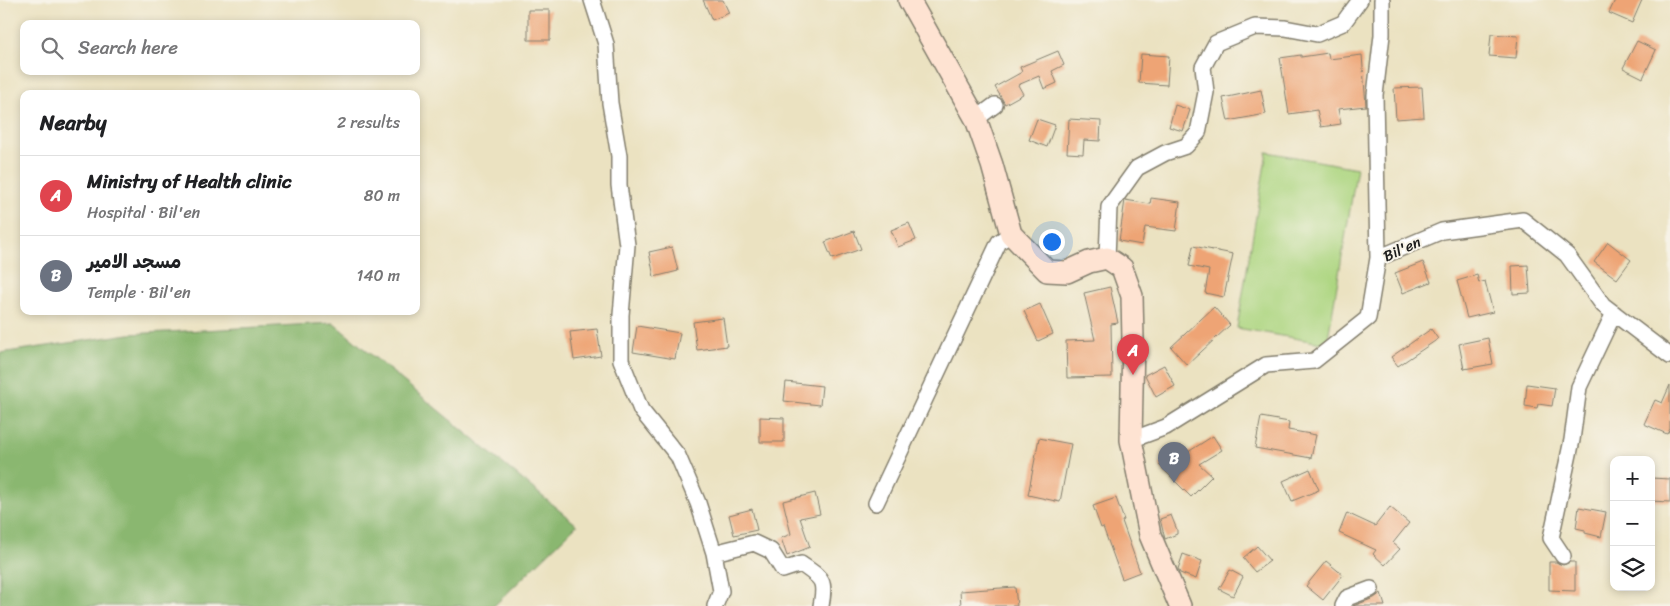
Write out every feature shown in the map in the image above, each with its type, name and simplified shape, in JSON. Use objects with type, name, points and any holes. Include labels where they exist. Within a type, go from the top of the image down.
[{"type":"street","points":[[592,0],[606,44],[610,103],[619,156],[619,186],[627,245],[621,315],[621,360],[641,410],[678,456],[698,503],[714,553],[722,591],[715,606]]},
{"type":"street","points":[[910,0],[976,119],[992,165],[1011,234],[1047,271],[1067,272],[1089,262],[1107,258],[1122,268],[1132,296],[1131,440],[1150,536],[1180,606]]},
{"type":"street","points":[[1107,258],[1109,207],[1137,168],[1165,153],[1186,146],[1198,133],[1206,92],[1203,67],[1216,43],[1255,27],[1284,28],[1318,34],[1343,22],[1360,0]]},
{"type":"street","points":[[1378,258],[1375,95],[1382,36],[1382,0]]},
{"type":"street","points":[[976,119],[995,104]]},
{"type":"street","name":"Bil'en","points":[[1131,440],[1166,427],[1266,365],[1314,361],[1368,318],[1378,258],[1442,231],[1523,220],[1567,255],[1603,305],[1670,356]]},
{"type":"street","points":[[876,503],[999,242],[1011,234]]},
{"type":"street","points":[[1563,556],[1551,538],[1572,440],[1579,387],[1614,313]]},
{"type":"street","points":[[714,553],[754,544],[771,551],[784,570],[801,564],[820,577],[824,590],[821,606]]},
{"type":"street","points":[[1343,606],[1347,598],[1372,589]]},
{"type":"green space","points":[[1267,152],[1357,168],[1327,344],[1237,328]]},
{"type":"green space","points":[[333,323],[577,525],[494,606],[0,606],[0,353],[129,334]]},
{"type":"building","points":[[703,0],[723,0],[729,13],[712,20]]},
{"type":"building","points":[[1615,0],[1642,0],[1632,23],[1609,13]]},
{"type":"building","points":[[528,10],[550,10],[550,40],[528,40]]},
{"type":"building","points":[[1491,34],[1518,36],[1516,58],[1489,56]]},
{"type":"building","points":[[1637,41],[1656,50],[1643,78],[1623,68]]},
{"type":"building","points":[[1058,51],[1064,65],[1052,71],[1057,83],[1044,89],[1039,76],[1018,85],[1023,94],[1005,104],[995,87],[1022,72],[1020,67]]},
{"type":"building","points":[[1328,53],[1329,59],[1362,55],[1366,106],[1338,109],[1341,124],[1321,127],[1317,110],[1289,114],[1280,58]]},
{"type":"building","points":[[1141,54],[1169,56],[1167,85],[1139,83]]},
{"type":"building","points":[[1422,87],[1424,117],[1396,119],[1394,88]]},
{"type":"building","points":[[1261,90],[1266,114],[1228,121],[1223,98]]},
{"type":"building","points":[[1175,105],[1190,110],[1183,131],[1169,127]]},
{"type":"building","points":[[1037,119],[1055,125],[1047,147],[1029,140]]},
{"type":"building","points":[[1069,119],[1101,121],[1100,141],[1084,140],[1083,154],[1067,153]]},
{"type":"building","points":[[1151,198],[1180,202],[1176,231],[1145,227],[1142,245],[1119,241],[1125,200],[1150,204]]},
{"type":"building","points":[[909,223],[916,240],[898,247],[891,230]]},
{"type":"building","points":[[854,231],[861,249],[832,259],[825,242]]},
{"type":"building","points":[[1608,242],[1631,260],[1617,279],[1594,262]]},
{"type":"building","points":[[1193,246],[1233,254],[1224,297],[1205,293],[1209,270],[1189,266]]},
{"type":"building","points":[[672,247],[678,271],[654,277],[649,252]]},
{"type":"building","points":[[1423,262],[1431,282],[1403,293],[1395,273]]},
{"type":"building","points":[[1528,265],[1530,293],[1513,294],[1512,266]]},
{"type":"building","points":[[1477,275],[1479,283],[1485,281],[1493,312],[1467,318],[1457,281]]},
{"type":"building","points":[[1110,287],[1118,323],[1111,324],[1112,377],[1067,378],[1066,341],[1095,340],[1084,293]]},
{"type":"building","points":[[1040,304],[1053,334],[1038,341],[1024,311]]},
{"type":"building","points":[[1214,307],[1230,325],[1187,365],[1171,347]]},
{"type":"building","points":[[723,318],[727,346],[697,350],[693,322]]},
{"type":"building","points":[[637,326],[680,333],[675,359],[633,352]]},
{"type":"building","points":[[597,329],[601,356],[574,360],[570,332]]},
{"type":"building","points":[[1431,329],[1438,339],[1398,366],[1391,357]]},
{"type":"building","points":[[1488,338],[1493,364],[1464,369],[1459,344]]},
{"type":"building","points":[[1164,365],[1175,386],[1156,397],[1145,375]]},
{"type":"building","points":[[786,382],[822,386],[820,405],[784,401]]},
{"type":"building","points":[[1527,384],[1555,388],[1552,406],[1538,404],[1537,408],[1525,406]]},
{"type":"building","points":[[1670,385],[1670,429],[1667,434],[1644,424],[1655,400],[1662,403]]},
{"type":"building","points":[[760,417],[784,418],[784,442],[760,442]]},
{"type":"building","points":[[1261,417],[1289,422],[1288,430],[1316,435],[1311,458],[1255,448]]},
{"type":"building","points":[[1213,436],[1222,450],[1199,464],[1212,476],[1191,497],[1159,465],[1180,445],[1188,452]]},
{"type":"building","points":[[1039,438],[1071,444],[1060,502],[1028,495]]},
{"type":"building","points":[[1310,469],[1319,490],[1292,501],[1283,481]]},
{"type":"building","points":[[1655,478],[1670,479],[1670,502],[1655,501]]},
{"type":"building","points":[[815,493],[820,514],[800,518],[810,547],[787,556],[781,538],[791,534],[783,501]]},
{"type":"building","points":[[1116,498],[1140,572],[1122,579],[1103,527],[1101,528],[1093,506]]},
{"type":"building","points":[[1390,507],[1409,523],[1393,543],[1400,549],[1385,565],[1373,554],[1376,550],[1339,533],[1347,513],[1375,526]]},
{"type":"building","points":[[1579,507],[1606,512],[1601,537],[1585,533],[1585,530],[1576,528]]},
{"type":"building","points":[[752,509],[757,530],[734,535],[729,515]]},
{"type":"building","points":[[1171,515],[1177,534],[1165,539],[1160,519]]},
{"type":"building","points":[[1257,546],[1270,561],[1255,572],[1243,558]]},
{"type":"building","points":[[1183,554],[1202,561],[1196,579],[1180,573],[1178,569]]},
{"type":"building","points":[[1326,561],[1343,575],[1323,600],[1306,586]]},
{"type":"building","points":[[1549,562],[1563,565],[1575,562],[1575,591],[1549,590]]},
{"type":"building","points":[[1230,570],[1243,577],[1233,596],[1219,589]]},
{"type":"building","points":[[1015,587],[1017,606],[961,606],[960,591]]},
{"type":"building","points":[[1381,593],[1385,606],[1353,606],[1374,598]]},
{"type":"place","name":"Ministry of Health clinic","points":[[1133,375]]},
{"type":"place","name":"مسجد الامير","points":[[1174,483]]}]
